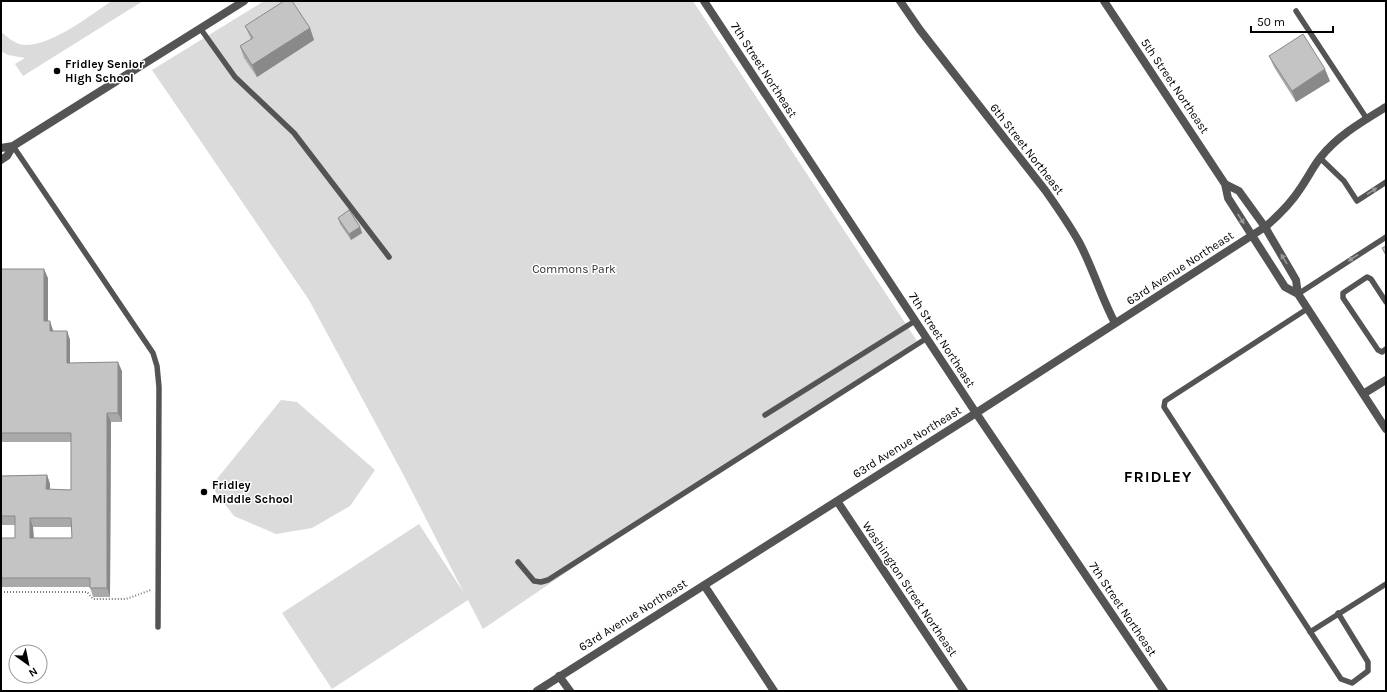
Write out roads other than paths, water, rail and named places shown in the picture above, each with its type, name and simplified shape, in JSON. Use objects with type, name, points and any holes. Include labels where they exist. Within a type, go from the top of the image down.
[{"type":"street","points":[[1,148],[13,146],[244,1]]},
{"type":"street","name":"7th Street Northeast","points":[[704,1],[976,413],[1164,691]]},
{"type":"street","name":"6th Street Northeast","points":[[900,1],[920,30],[1054,203],[1079,242],[1106,306],[1115,323]]},
{"type":"street","name":"5th Street Northeast","points":[[1104,1],[1225,184],[1228,198],[1252,236],[1286,287],[1298,294]]},
{"type":"street","name":"63rd Avenue Northeast","points":[[537,691],[1252,236],[1265,227],[1286,207],[1320,158],[1330,147],[1367,119],[1386,107]]},
{"type":"street","points":[[1,160],[7,156],[13,146]]},
{"type":"street","name":"5th Street Northeast","points":[[1225,184],[1239,191],[1265,227],[1296,280],[1298,294],[1386,429]]},
{"type":"street","points":[[1363,394],[1386,380]]},
{"type":"street","name":"Washington Street Northeast","points":[[837,501],[964,691]]},
{"type":"street","points":[[704,585],[774,691]]},
{"type":"street","points":[[559,676],[570,691]]},
{"type":"lane","points":[[1296,11],[1367,119]]},
{"type":"lane","points":[[200,28],[234,77],[294,132],[389,257]]},
{"type":"lane","points":[[13,146],[153,353],[157,366],[159,387],[158,627]]},
{"type":"lane","points":[[1320,158],[1344,181],[1358,201],[1386,182]]},
{"type":"lane","points":[[1298,294],[1386,237]]},
{"type":"lane","points":[[1386,302],[1371,279],[1367,277],[1343,293],[1343,298],[1378,350],[1382,352],[1386,349]]},
{"type":"lane","points":[[1307,309],[1165,401],[1164,407],[1341,679],[1352,683],[1368,671],[1368,662],[1338,613]]},
{"type":"lane","points":[[765,415],[915,321]]},
{"type":"lane","points":[[518,562],[528,576],[534,581],[541,582],[548,580],[927,338]]},
{"type":"lane","points":[[1310,632],[1386,584]]},
{"type":"place","name":"Fridley Senior High School","points":[[57,71]]},
{"type":"place","name":"Fridley Middle School","points":[[204,492]]},
{"type":"district","name":"FRIDLEY","points":[[1158,476]]},
{"type":"park label","name":"Commons Park","points":[[574,269]]}]
